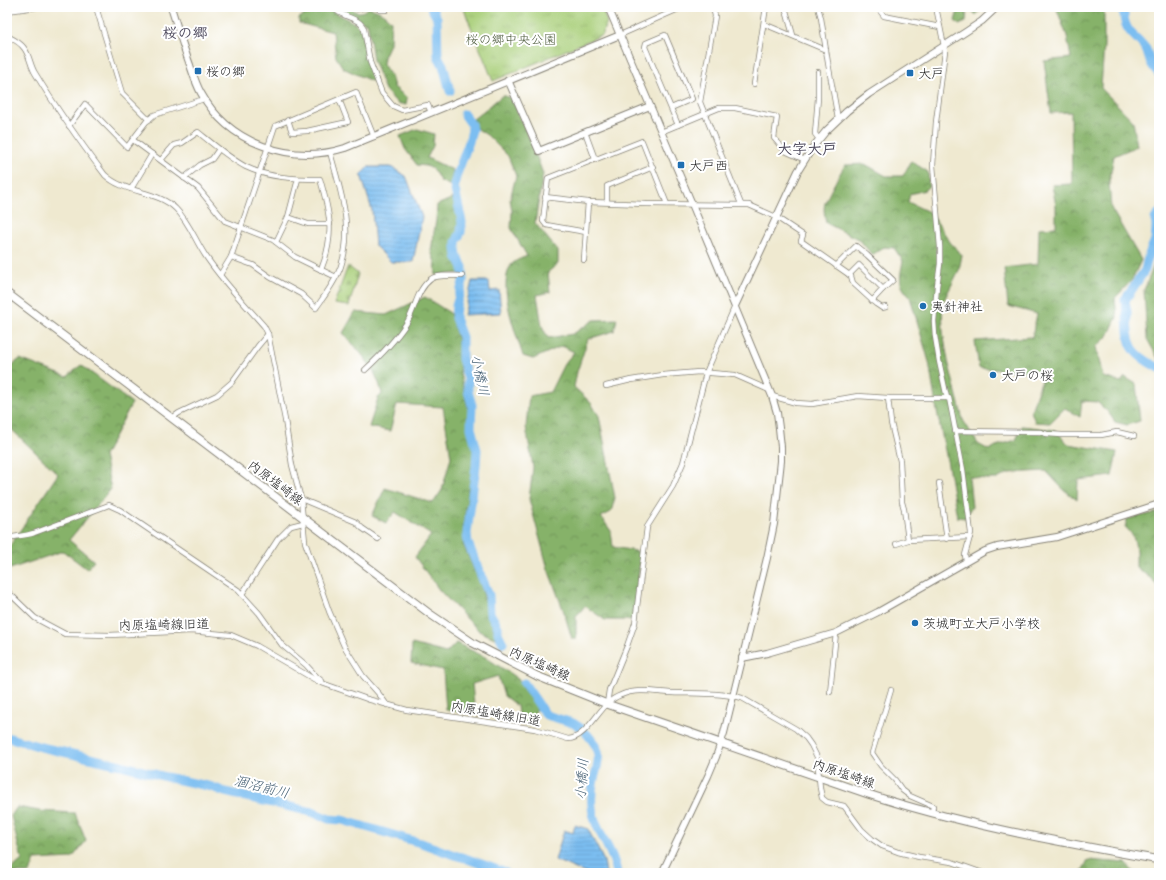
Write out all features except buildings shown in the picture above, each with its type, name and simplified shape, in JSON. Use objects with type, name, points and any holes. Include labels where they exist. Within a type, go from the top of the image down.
[{"type":"main road","name":"内原塩崎線","points":[[7,293],[172,418],[302,520],[430,614],[473,643],[531,674],[608,704],[888,800],[932,813],[1026,835],[1159,860]]},
{"type":"street","points":[[7,11],[36,7]]},
{"type":"street","points":[[96,7],[122,93],[149,120]]},
{"type":"street","points":[[171,7],[195,81],[204,99],[220,119],[232,129],[253,142],[268,148],[297,154],[330,152],[374,137],[508,80],[620,35],[683,7]]},
{"type":"street","points":[[333,7],[336,11],[363,25],[370,62],[382,93],[393,106],[398,109],[406,110],[428,105],[431,113]]},
{"type":"street","points":[[355,7],[358,9],[365,7]]},
{"type":"street","points":[[376,7],[380,10],[386,10]]},
{"type":"street","points":[[608,7],[735,306],[770,393],[777,413],[780,428],[780,461],[775,517],[771,540],[721,743],[708,776],[662,873]]},
{"type":"street","points":[[713,7],[715,16],[700,102],[741,204]]},
{"type":"street","points":[[754,84],[766,7]]},
{"type":"street","points":[[785,7],[793,35]]},
{"type":"street","points":[[818,7],[838,119]]},
{"type":"street","points":[[876,7],[884,16],[940,27]]},
{"type":"street","points":[[936,7],[944,46],[944,57],[936,122],[933,165],[940,247],[940,264],[935,306],[935,336],[947,398],[949,398],[964,478],[972,532],[965,555],[966,561]]},
{"type":"street","points":[[608,704],[609,690],[628,646],[635,623],[647,527],[673,486],[683,463],[706,373],[735,306],[793,181],[819,139],[838,119],[869,94],[982,21],[997,7]]},
{"type":"street","points":[[764,24],[826,50]]},
{"type":"street","points":[[671,108],[692,99],[665,35],[646,43],[645,47],[678,125]]},
{"type":"street","points":[[7,36],[24,47],[28,53],[34,71],[69,126],[105,174],[111,180],[131,189],[161,198],[175,208],[190,227],[204,254],[264,326],[268,334],[285,420],[292,465],[301,500],[305,542],[329,611],[344,646],[363,676],[387,705]]},
{"type":"street","points":[[818,72],[818,98],[815,134],[819,139]]},
{"type":"street","points":[[508,80],[539,151],[650,106]]},
{"type":"street","points":[[220,275],[231,257],[275,126],[356,92],[374,137]]},
{"type":"street","points":[[69,126],[85,104],[127,148],[146,122],[154,115],[204,99]]},
{"type":"street","points":[[288,120],[292,132],[348,122],[339,99]]},
{"type":"street","points":[[661,132],[720,108],[735,108],[777,118],[774,138],[785,151],[805,160]]},
{"type":"street","points":[[161,160],[174,146],[182,143],[198,132],[219,149],[246,167],[274,175],[298,178],[320,178],[328,205],[330,224],[330,238],[321,270]]},
{"type":"street","points":[[585,132],[595,159]]},
{"type":"street","points":[[134,140],[198,188],[225,221],[276,242],[295,257],[336,277]]},
{"type":"street","points":[[586,232],[546,225],[543,221],[548,178],[642,141],[667,204]]},
{"type":"street","points":[[184,178],[200,165],[212,159],[219,149]]},
{"type":"street","points":[[231,257],[254,265],[270,277],[301,294],[316,308],[332,284],[341,266],[346,242],[344,204],[330,152]]},
{"type":"street","points":[[131,189],[152,154]]},
{"type":"street","points":[[607,202],[607,186],[653,168]]},
{"type":"street","points":[[276,242],[288,217],[298,178]]},
{"type":"street","points":[[545,197],[588,202],[749,204],[776,217],[803,235],[801,241],[851,276],[853,283],[872,301],[882,308],[886,307]]},
{"type":"street","points":[[584,260],[588,202]]},
{"type":"street","points":[[288,217],[308,224],[330,224]]},
{"type":"street","points":[[836,266],[856,246],[868,255],[893,280],[872,301]]},
{"type":"street","points":[[849,275],[859,265],[883,289]]},
{"type":"street","points":[[365,370],[377,359],[407,322],[420,290],[431,279],[435,277],[462,276]]},
{"type":"street","points":[[172,418],[216,395],[232,382],[268,334]]},
{"type":"street","points":[[606,386],[631,380],[690,372],[735,375],[770,393],[796,403],[812,404],[858,396],[888,398],[947,398]]},
{"type":"street","points":[[888,398],[890,423],[900,461],[902,502],[908,540]]},
{"type":"street","points":[[955,431],[1040,432],[1062,435],[1117,432],[1134,436]]},
{"type":"street","points":[[939,483],[947,539]]},
{"type":"street","points":[[301,500],[356,522],[378,539]]},
{"type":"street","points":[[742,658],[767,653],[836,633],[866,618],[978,554],[991,549],[1057,537],[1159,504]]},
{"type":"street","points":[[7,538],[34,533],[109,505],[120,510],[238,590],[259,613],[282,645],[328,685]]},
{"type":"street","points":[[242,594],[278,539],[291,526],[302,520]]},
{"type":"street","points":[[896,544],[908,540],[970,537]]},
{"type":"street","name":"内原塩崎線旧道","points":[[7,591],[36,618],[65,634],[110,636],[191,631],[230,635],[257,646],[319,682],[367,699],[407,710],[535,729],[562,738],[574,739],[587,728],[608,704],[622,694],[645,691],[732,695],[746,700],[801,733],[806,738],[817,757],[822,798],[827,802],[844,806],[862,830],[882,846],[919,857],[952,862],[983,873]]},
{"type":"street","points":[[830,692],[836,633]]},
{"type":"street","points":[[891,690],[872,753],[902,790],[910,796],[933,806],[932,813]]},
{"type":"green space","points":[[339,7],[351,7],[357,12],[364,11],[368,8],[375,9],[391,21],[390,44],[384,57],[383,64],[391,76],[394,87],[407,98],[406,105],[397,103],[385,90],[373,60],[368,25]]},
{"type":"green space","name":"桜の郷中央公園","points":[[463,7],[601,7],[607,22],[602,35],[493,81]]},
{"type":"green space","points":[[959,7],[984,7],[976,15],[972,11],[967,10],[966,22],[959,25],[955,21]]},
{"type":"green space","points":[[1056,7],[1100,7],[1104,12],[1104,45],[1101,88],[1133,121],[1137,146],[1114,156],[1109,182],[1111,208],[1141,260],[1132,280],[1115,298],[1117,317],[1108,336],[1096,347],[1103,377],[1121,382],[1125,377],[1136,384],[1140,421],[1127,425],[1115,422],[1108,412],[1097,402],[1082,401],[1080,417],[1065,408],[1050,423],[1035,422],[1031,411],[1044,373],[979,368],[975,341],[1032,337],[1037,314],[1008,306],[1004,268],[1038,264],[1039,228],[1056,227],[1056,206],[1052,185],[1072,184],[1071,112],[1051,113],[1044,61],[1071,58],[1067,36]]},
{"type":"green space","points":[[327,8],[356,24],[361,29],[368,63],[375,80],[371,81],[343,68],[336,57],[333,32],[299,23],[299,18],[312,11]]},
{"type":"green space","points":[[503,95],[512,99],[543,174],[535,223],[558,251],[558,264],[548,272],[550,292],[537,295],[542,326],[548,338],[573,334],[594,320],[617,319],[614,331],[588,339],[577,372],[574,387],[591,403],[599,416],[615,498],[611,512],[601,517],[611,531],[613,547],[641,552],[634,620],[605,620],[585,606],[576,616],[576,639],[572,639],[548,569],[529,499],[533,467],[526,427],[529,396],[550,392],[564,364],[574,352],[562,346],[533,359],[523,356],[512,323],[507,297],[507,274],[512,264],[527,256],[511,228],[512,211],[510,199],[516,176],[508,156],[487,135],[476,128],[472,120]]},
{"type":"green space","points":[[417,129],[434,134],[433,146],[427,158],[453,170],[451,186],[440,181],[432,168],[417,165],[405,149],[400,136]]},
{"type":"green space","points":[[911,161],[928,172],[929,186],[925,190],[910,194],[908,202],[931,213],[950,242],[962,255],[959,270],[942,304],[943,332],[948,361],[963,420],[978,444],[989,450],[996,446],[1016,440],[1022,426],[1056,430],[1068,444],[1117,452],[1112,476],[1078,480],[1077,500],[1063,489],[1046,471],[1009,473],[997,479],[969,477],[972,507],[965,518],[957,517],[929,362],[910,297],[903,288],[900,280],[903,261],[894,248],[884,247],[872,255],[860,240],[826,223],[824,213],[825,203],[845,165],[865,164],[886,176],[903,176]]},
{"type":"green space","points":[[453,198],[459,213],[459,229],[453,247],[459,264],[460,273],[436,275],[435,262],[431,251],[437,205]]},
{"type":"green space","points":[[1159,243],[1159,360],[1147,339],[1144,290],[1155,263]]},
{"type":"green space","points":[[348,266],[358,274],[349,306],[334,304]]},
{"type":"green space","points":[[425,297],[450,313],[458,340],[460,373],[468,408],[474,455],[464,521],[464,546],[480,583],[497,639],[479,631],[440,591],[415,557],[431,535],[395,512],[386,523],[372,516],[385,488],[433,503],[442,490],[451,457],[443,407],[397,404],[390,431],[369,427],[378,398],[382,394],[380,385],[372,368],[343,333],[355,312],[386,315]]},
{"type":"green space","points":[[20,359],[67,377],[81,365],[132,403],[104,456],[111,489],[69,540],[94,561],[87,569],[63,551],[10,569],[7,566],[7,550],[58,474],[7,425],[7,369]]},
{"type":"green space","points":[[1159,512],[1159,589],[1154,581],[1136,567],[1136,550],[1134,540],[1132,535],[1125,527],[1127,519]]},
{"type":"green space","points":[[456,643],[485,657],[522,682],[525,692],[538,706],[529,725],[519,723],[517,706],[504,696],[498,676],[472,684],[474,704],[467,713],[446,710],[443,670],[411,663],[412,644],[446,653]]},
{"type":"green space","points":[[17,807],[40,811],[75,813],[86,841],[72,858],[35,860],[30,873],[7,873],[7,869],[14,867],[22,860],[11,816]]},
{"type":"green space","points":[[1088,860],[1126,863],[1134,873],[1081,873]]},
{"type":"water","points":[[368,167],[391,167],[406,176],[422,217],[413,262],[391,262],[375,246],[372,210],[361,175]]},
{"type":"water","points":[[472,281],[489,281],[490,291],[499,290],[501,313],[464,315]]},
{"type":"water","points":[[575,825],[588,829],[604,861],[606,873],[585,873],[555,860],[564,830],[573,833]]},
{"type":"waterway","name":"小橋川","points":[[431,7],[437,18],[438,56],[443,65],[450,91]]},
{"type":"waterway","points":[[1117,7],[1124,11],[1125,24],[1130,32],[1146,49],[1149,60],[1159,74]]},
{"type":"waterway","points":[[1124,11],[1126,7]]},
{"type":"waterway","name":"小橋川","points":[[464,114],[471,124],[472,130],[454,185],[462,222],[461,232],[456,242],[456,248],[457,256],[463,267],[463,282],[456,306],[455,318],[462,337],[462,359],[468,379],[468,391],[472,405],[471,428],[477,450],[467,533],[468,543],[489,595],[490,613],[498,627],[498,633],[503,643]]},
{"type":"waterway","points":[[1159,213],[1155,219],[1155,240],[1148,257],[1145,270],[1125,300],[1128,333],[1132,347],[1141,358],[1159,368]]},
{"type":"waterway","name":"小橋川","points":[[524,683],[546,715],[573,723],[582,729]]},
{"type":"waterway","name":"小橋川","points":[[587,734],[595,745],[598,755],[592,793],[594,816],[596,824],[612,856],[617,873]]},
{"type":"waterway","name":"涸沼前川","points":[[7,737],[41,747],[312,812],[329,819],[342,820],[424,844],[506,873]]},
{"type":"place","name":"桜の郷","points":[[198,71]]},
{"type":"place","name":"大戸","points":[[910,73]]},
{"type":"place","name":"大戸西","points":[[681,165]]},
{"type":"place","name":"夷針神社","points":[[923,306]]},
{"type":"place","name":"大戸の桜","points":[[993,375]]},
{"type":"place","name":"茨城町立大戸小学校","points":[[915,623]]},
{"type":"district","name":"桜の郷","points":[[185,32]]},
{"type":"district","name":"大字大戸","points":[[807,148]]}]
